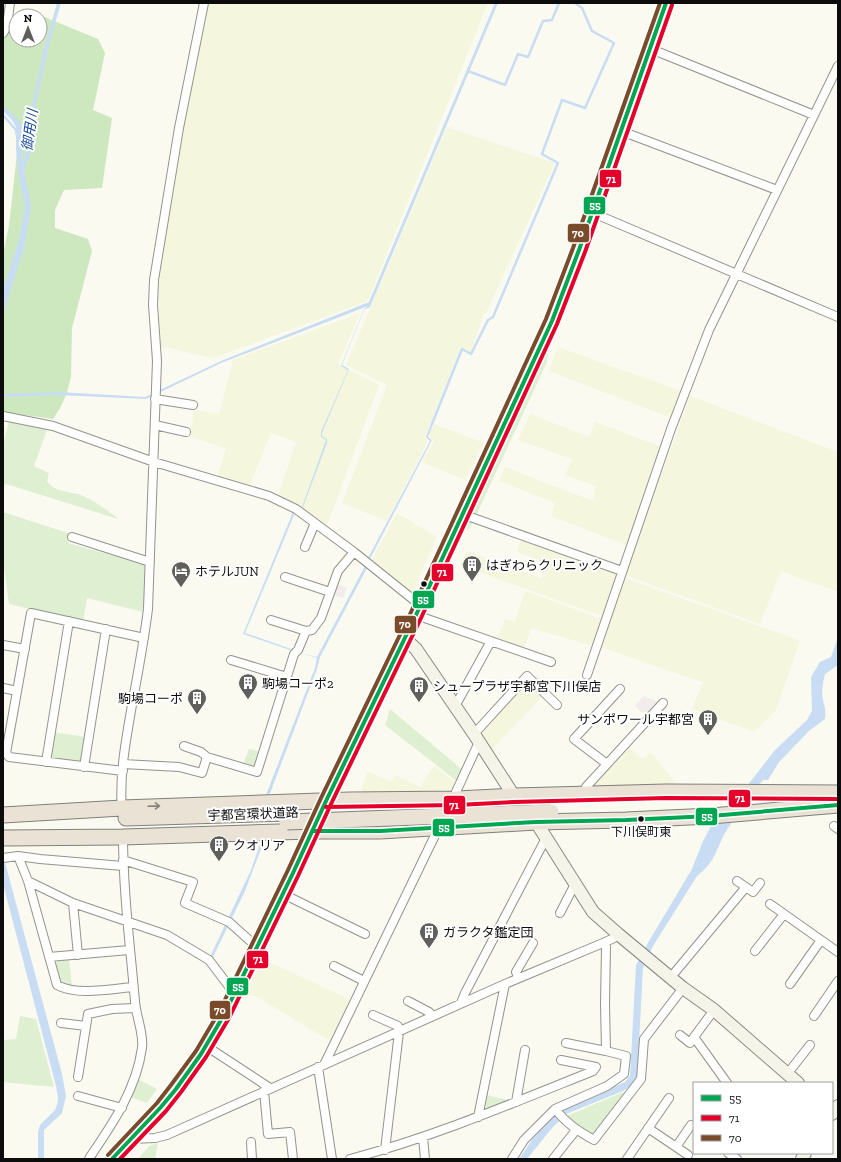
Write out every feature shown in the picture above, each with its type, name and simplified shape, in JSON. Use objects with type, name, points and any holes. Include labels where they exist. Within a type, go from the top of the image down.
[{"type":"highway","points":[[3,815],[326,801],[586,794],[711,792],[838,794]]},
{"type":"highway","name":"宇都宮環状道路","points":[[3,822],[287,817],[551,808],[838,794]]},
{"type":"highway","points":[[3,838],[312,831],[380,831],[536,822],[711,816],[838,805]]},
{"type":"highway","name":"宇都宮環状道路","points":[[551,808],[838,805]]},
{"type":"highway","name":"宇都宮環状道路","points":[[3,832],[287,817]]},
{"type":"main road","points":[[112,1159],[131,1140],[176,1089],[206,1046],[234,994],[283,894],[418,610],[552,321],[622,131],[666,3]]},
{"type":"main road","points":[[404,638],[416,649],[514,796],[536,822],[593,912],[683,988],[714,1010],[797,1082]]},
{"type":"street","points":[[3,33],[7,26],[10,3]]},
{"type":"street","points":[[122,811],[125,742],[148,609],[156,399],[156,361],[153,305],[154,280],[179,128],[204,3]]},
{"type":"street","points":[[651,48],[814,115]]},
{"type":"street","points":[[587,675],[671,428],[709,330],[838,66]]},
{"type":"street","points":[[622,131],[777,190]]},
{"type":"street","points":[[592,213],[838,317]]},
{"type":"street","points":[[156,399],[193,405]]},
{"type":"street","points":[[3,416],[53,426],[154,462],[269,496],[296,508],[354,552],[418,610],[491,641],[551,662]]},
{"type":"street","points":[[155,425],[186,432]]},
{"type":"street","points":[[462,514],[622,571]]},
{"type":"street","points":[[305,547],[315,523]]},
{"type":"street","points":[[72,537],[150,562]]},
{"type":"street","points":[[271,620],[306,631],[312,630],[321,618],[338,571],[354,552]]},
{"type":"street","points":[[285,577],[330,592]]},
{"type":"street","points":[[144,638],[31,613],[17,691],[7,727],[6,753],[9,757],[84,767],[179,767],[202,772],[207,757]]},
{"type":"street","points":[[46,762],[69,621]]},
{"type":"street","points":[[84,767],[106,629]]},
{"type":"street","points":[[184,746],[201,752],[207,757],[257,772],[294,654],[298,650],[306,631]]},
{"type":"street","points":[[453,704],[458,701],[491,641]]},
{"type":"street","points":[[3,645],[25,649]]},
{"type":"street","points":[[230,660],[287,677]]},
{"type":"street","points":[[457,798],[456,792],[476,738],[527,676],[558,705]]},
{"type":"street","points":[[3,688],[17,691]]},
{"type":"street","points":[[607,764],[574,739],[620,689]]},
{"type":"street","points":[[586,794],[586,787],[663,703]]},
{"type":"street","points":[[332,1159],[321,1066],[439,827]]},
{"type":"street","points":[[89,1159],[122,1108],[132,1088],[142,1050],[143,1040],[135,1008],[129,950],[123,863],[123,835]]},
{"type":"street","points":[[462,1003],[465,993],[546,838]]},
{"type":"street","points":[[18,856],[28,881],[57,984],[64,989],[88,991],[133,987]]},
{"type":"street","points":[[4,858],[18,856],[40,859],[123,863],[193,882],[185,903],[229,922],[257,947]]},
{"type":"street","points":[[28,881],[73,903],[167,935],[209,960],[234,994]]},
{"type":"street","points":[[737,881],[753,892],[760,883]]},
{"type":"street","points":[[560,913],[575,884]]},
{"type":"street","points":[[671,977],[746,887]]},
{"type":"street","points":[[283,894],[365,934]]},
{"type":"street","points":[[73,903],[78,955]]},
{"type":"street","points":[[770,904],[838,952]]},
{"type":"street","points":[[754,951],[784,914]]},
{"type":"street","points":[[131,1140],[167,1135],[432,1016],[604,943],[614,938],[618,934]]},
{"type":"street","points":[[790,984],[821,940]]},
{"type":"street","points":[[519,978],[516,972],[533,943]]},
{"type":"street","points":[[604,943],[606,947],[604,1004],[606,1051]]},
{"type":"street","points":[[50,958],[129,950]]},
{"type":"street","points":[[334,966],[364,981]]},
{"type":"street","points":[[814,1016],[838,981]]},
{"type":"street","points":[[478,1116],[505,984]]},
{"type":"street","points":[[555,1109],[564,1121],[594,1140],[641,1079],[644,1039],[683,988]]},
{"type":"street","points":[[408,1001],[429,1012],[432,1016]]},
{"type":"street","points":[[78,1077],[88,1014],[112,1009],[135,1008]]},
{"type":"street","points":[[680,1035],[690,1043],[714,1010]]},
{"type":"street","points":[[373,1015],[398,1026],[399,1032],[385,1150]]},
{"type":"street","points":[[61,1023],[86,1026]]},
{"type":"street","points":[[694,1037],[726,1082]]},
{"type":"street","points":[[512,1159],[524,1140],[555,1109],[607,1086],[624,1074],[626,1056],[566,1043]]},
{"type":"street","points":[[788,1073],[810,1045]]},
{"type":"street","points":[[206,1046],[267,1090]]},
{"type":"street","points":[[516,1102],[525,1050]]},
{"type":"street","points":[[350,1159],[385,1150],[516,1102],[593,1071],[596,1067],[561,1060]]},
{"type":"street","points":[[716,1082],[722,1076]]},
{"type":"street","points":[[267,1090],[268,1134],[290,1132],[293,1159]]},
{"type":"street","points":[[78,1096],[122,1108]]},
{"type":"street","points":[[627,1159],[669,1098]]},
{"type":"street","points":[[676,1147],[691,1125]]},
{"type":"street","points":[[648,1128],[688,1155]]},
{"type":"street","points":[[553,1159],[576,1130]]},
{"type":"street","points":[[422,1137],[425,1159]]},
{"type":"street","points":[[251,1142],[252,1159]]},
{"type":"shaded area","points":[[337,584],[347,588],[343,598],[333,595]]},
{"type":"shaded area","points":[[643,696],[660,702],[647,717],[635,706]]},
{"type":"green space","points":[[208,3],[488,3],[368,301],[213,358],[160,346],[158,280],[182,127]]},
{"type":"green space","points":[[48,18],[98,39],[105,53],[93,110],[112,118],[102,188],[64,190],[55,210],[55,228],[88,239],[92,251],[72,328],[71,376],[67,393],[53,419],[3,412],[3,255],[9,225],[20,127],[3,105],[3,31],[8,28],[8,48],[48,48]]},
{"type":"green space","points":[[447,127],[555,163],[486,313],[483,315],[471,352],[461,347],[425,437],[428,441],[387,521],[342,503],[387,385],[346,365]]},
{"type":"green space","points":[[360,313],[338,364],[379,385],[326,528],[301,507],[278,496],[296,442],[271,433],[249,487],[217,478],[226,448],[190,436],[194,410],[219,414],[233,360]]},
{"type":"green space","points":[[549,346],[547,362],[473,522],[467,531],[469,521]]},
{"type":"green space","points":[[558,347],[681,391],[671,418],[549,371]]},
{"type":"green space","points":[[690,396],[838,452],[838,592],[781,571],[760,624],[625,575]]},
{"type":"green space","points":[[530,414],[589,437],[595,422],[662,447],[627,545],[551,516],[555,503],[499,481],[505,467],[593,501],[596,486],[565,475],[572,459],[518,440]]},
{"type":"green space","points":[[9,421],[48,427],[34,466],[49,473],[47,481],[54,488],[81,495],[106,509],[118,519],[6,484],[3,487],[3,445]]},
{"type":"green space","points":[[434,424],[484,443],[465,480],[422,462],[434,441],[429,436]]},
{"type":"green space","points":[[3,512],[71,534],[68,543],[146,565],[145,600],[143,612],[87,598],[83,622],[9,604],[3,560]]},
{"type":"green space","points":[[397,513],[437,537],[412,594],[371,561]]},
{"type":"green space","points":[[521,539],[617,574],[602,616],[460,565],[467,551],[541,578],[546,563],[517,552]]},
{"type":"green space","points":[[625,578],[800,641],[776,710],[754,732],[692,709],[703,682],[600,647]]},
{"type":"green space","points":[[525,591],[602,619],[593,646],[531,628],[524,650],[497,639],[505,619],[515,622]]},
{"type":"green space","points":[[530,684],[543,696],[490,751],[483,740],[483,732],[524,686]]},
{"type":"green space","points":[[390,709],[464,771],[458,782],[385,725]]},
{"type":"green space","points":[[53,732],[86,737],[82,760],[77,763],[53,760],[49,756]]},
{"type":"green space","points":[[627,745],[642,759],[651,752],[677,785],[592,786]]},
{"type":"green space","points":[[249,749],[261,752],[256,767],[252,768],[243,765]]},
{"type":"green space","points":[[434,766],[457,784],[454,790],[365,792],[361,790],[368,771],[391,782],[395,775],[420,787]]},
{"type":"green space","points":[[69,959],[72,986],[63,984],[59,980],[55,964],[59,960]]},
{"type":"green space","points":[[263,959],[353,1001],[332,1042],[247,991]]},
{"type":"green space","points":[[20,1016],[36,1019],[54,1087],[3,1082],[3,1040],[16,1039]]},
{"type":"green space","points":[[138,1079],[157,1089],[147,1103],[130,1097]]},
{"type":"green space","points":[[623,1092],[625,1095],[596,1132],[590,1134],[567,1116]]},
{"type":"green space","points":[[486,1095],[512,1101],[489,1109],[484,1105]]},
{"type":"green space","points":[[158,1143],[155,1159],[138,1159],[149,1146]]},
{"type":"water","name":"御用川","points":[[57,3],[61,3],[51,37],[36,102],[30,155],[24,170],[31,207],[24,248],[3,314],[3,291],[19,240],[25,207],[18,170],[16,127],[12,120],[3,111],[3,105],[18,120],[23,128],[22,162],[24,159],[33,100],[44,49],[48,48],[48,35]]},
{"type":"water","points":[[495,3],[498,3],[370,307],[364,310],[342,365],[349,369],[322,433],[322,436],[327,439],[327,443],[303,507],[326,440],[321,437],[321,432],[348,370],[341,366],[364,309],[368,306],[221,363],[146,399],[58,395],[3,397],[3,394],[59,392],[145,397],[221,361],[369,302]]},
{"type":"water","points":[[432,421],[434,422],[428,437],[432,440],[370,559],[368,558],[430,441],[426,437]]},
{"type":"water","points":[[293,512],[295,513],[245,633],[294,650],[293,651],[243,634]]},
{"type":"water","points":[[365,566],[367,568],[320,657],[317,669],[269,796],[266,795],[315,668],[317,658],[301,653],[317,657]]},
{"type":"water","points":[[838,633],[838,665],[825,674],[823,684],[822,697],[825,719],[809,731],[779,762],[768,780],[763,780],[757,788],[747,786],[775,750],[807,720],[812,711],[811,677],[820,662],[831,657]]},
{"type":"water","points":[[732,822],[723,836],[712,860],[697,876],[653,946],[643,968],[637,1080],[623,1091],[566,1114],[552,1128],[527,1159],[519,1159],[532,1140],[553,1117],[563,1109],[625,1082],[630,1076],[636,965],[692,869],[703,841],[712,824]]},
{"type":"water","points":[[261,841],[264,841],[245,891],[211,961],[209,959],[251,870]]},
{"type":"water","points":[[3,855],[62,1074],[66,1096],[62,1113],[44,1130],[44,1159],[38,1159],[38,1132],[40,1125],[55,1110],[58,1098],[3,884]]},
{"type":"waterway","points":[[468,71],[505,85],[518,54],[528,57],[543,21],[552,20],[559,3]]},
{"type":"waterway","points":[[432,424],[462,349],[471,354],[488,320],[493,317],[558,163],[542,154],[562,100],[585,108],[614,43],[592,31],[582,8],[575,3]]},
{"type":"waterway","name":"御用川","points":[[3,115],[16,130],[17,136]]},
{"type":"transit line","name":"70","points":[[108,1155],[157,1103],[196,1051],[219,1012],[288,870],[411,612],[546,319],[573,248],[660,3]]},
{"type":"transit line","name":"55","points":[[112,1159],[161,1107],[201,1054],[224,1015],[293,873],[416,615],[552,321],[579,250],[666,3]]},
{"type":"transit line","name":"71","points":[[120,1159],[166,1111],[206,1057],[229,1018],[298,876],[421,618],[557,324],[585,252],[672,5]]},
{"type":"transit line","name":"71","points":[[326,807],[457,805],[666,798],[838,799]]},
{"type":"transit line","name":"55","points":[[312,831],[380,831],[536,822],[711,816],[838,805]]},
{"type":"place","name":"はぎわらクリニック","points":[[472,582]]},
{"type":"place","name":"ホテルJUN","points":[[181,588]]},
{"type":"place","name":"駒場コーポ2","points":[[248,700]]},
{"type":"place","name":"シュープラザ宇都宮下川俣店","points":[[419,703]]},
{"type":"place","name":"駒場コーポ","points":[[197,715]]},
{"type":"place","name":"サンポワール宇都宮","points":[[708,736]]},
{"type":"place","name":"下川俣町東","points":[[641,819]]},
{"type":"place","name":"クオリア","points":[[219,862]]},
{"type":"place","name":"ガラクタ鑑定団","points":[[429,949]]}]
